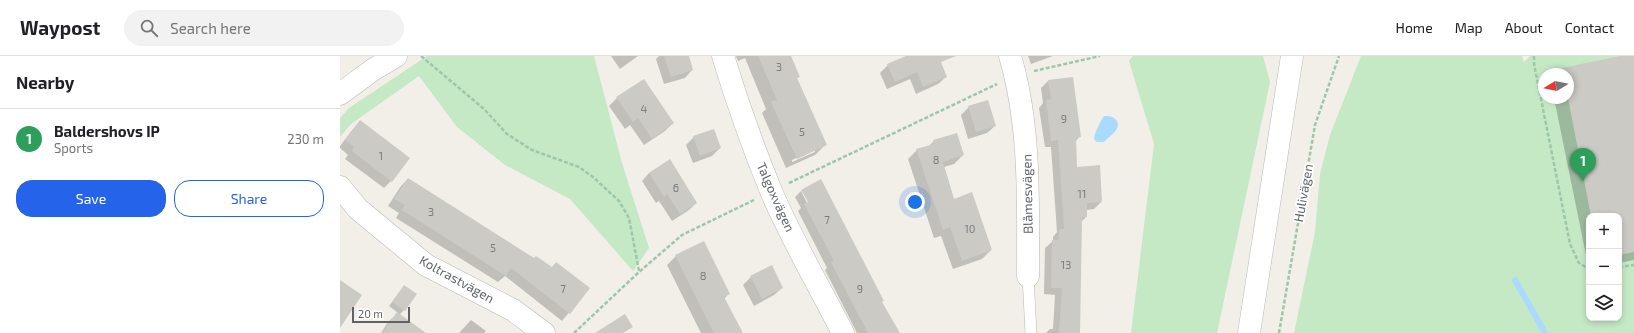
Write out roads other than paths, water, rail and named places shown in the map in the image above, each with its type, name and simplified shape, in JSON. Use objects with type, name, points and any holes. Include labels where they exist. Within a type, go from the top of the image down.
[{"type":"street","points":[[340,94],[374,68],[396,56]]},
{"type":"street","name":"Talgoxvägen","points":[[723,56],[740,112],[772,192],[802,256],[843,333]]},
{"type":"street","points":[[1249,333],[1276,169],[1292,56]]},
{"type":"street","name":"Blåmesvägen","points":[[1013,66],[1027,158],[1028,276]]},
{"type":"street","name":"Koltrastvägen","points":[[340,187],[358,209],[426,265],[513,310],[544,333]]},
{"type":"street","points":[[1238,333],[1259,266]]},
{"type":"lane","name":"Blåmesvägen","points":[[1028,276],[1031,333]]},
{"type":"water","points":[[1104,116],[1114,118],[1118,123],[1118,126],[1117,129],[1104,142],[1097,142],[1094,137]]},
{"type":"waterway","points":[[1515,280],[1545,333]]},
{"type":"place","name":"Baldershovs IP","points":[[1583,181]]}]
